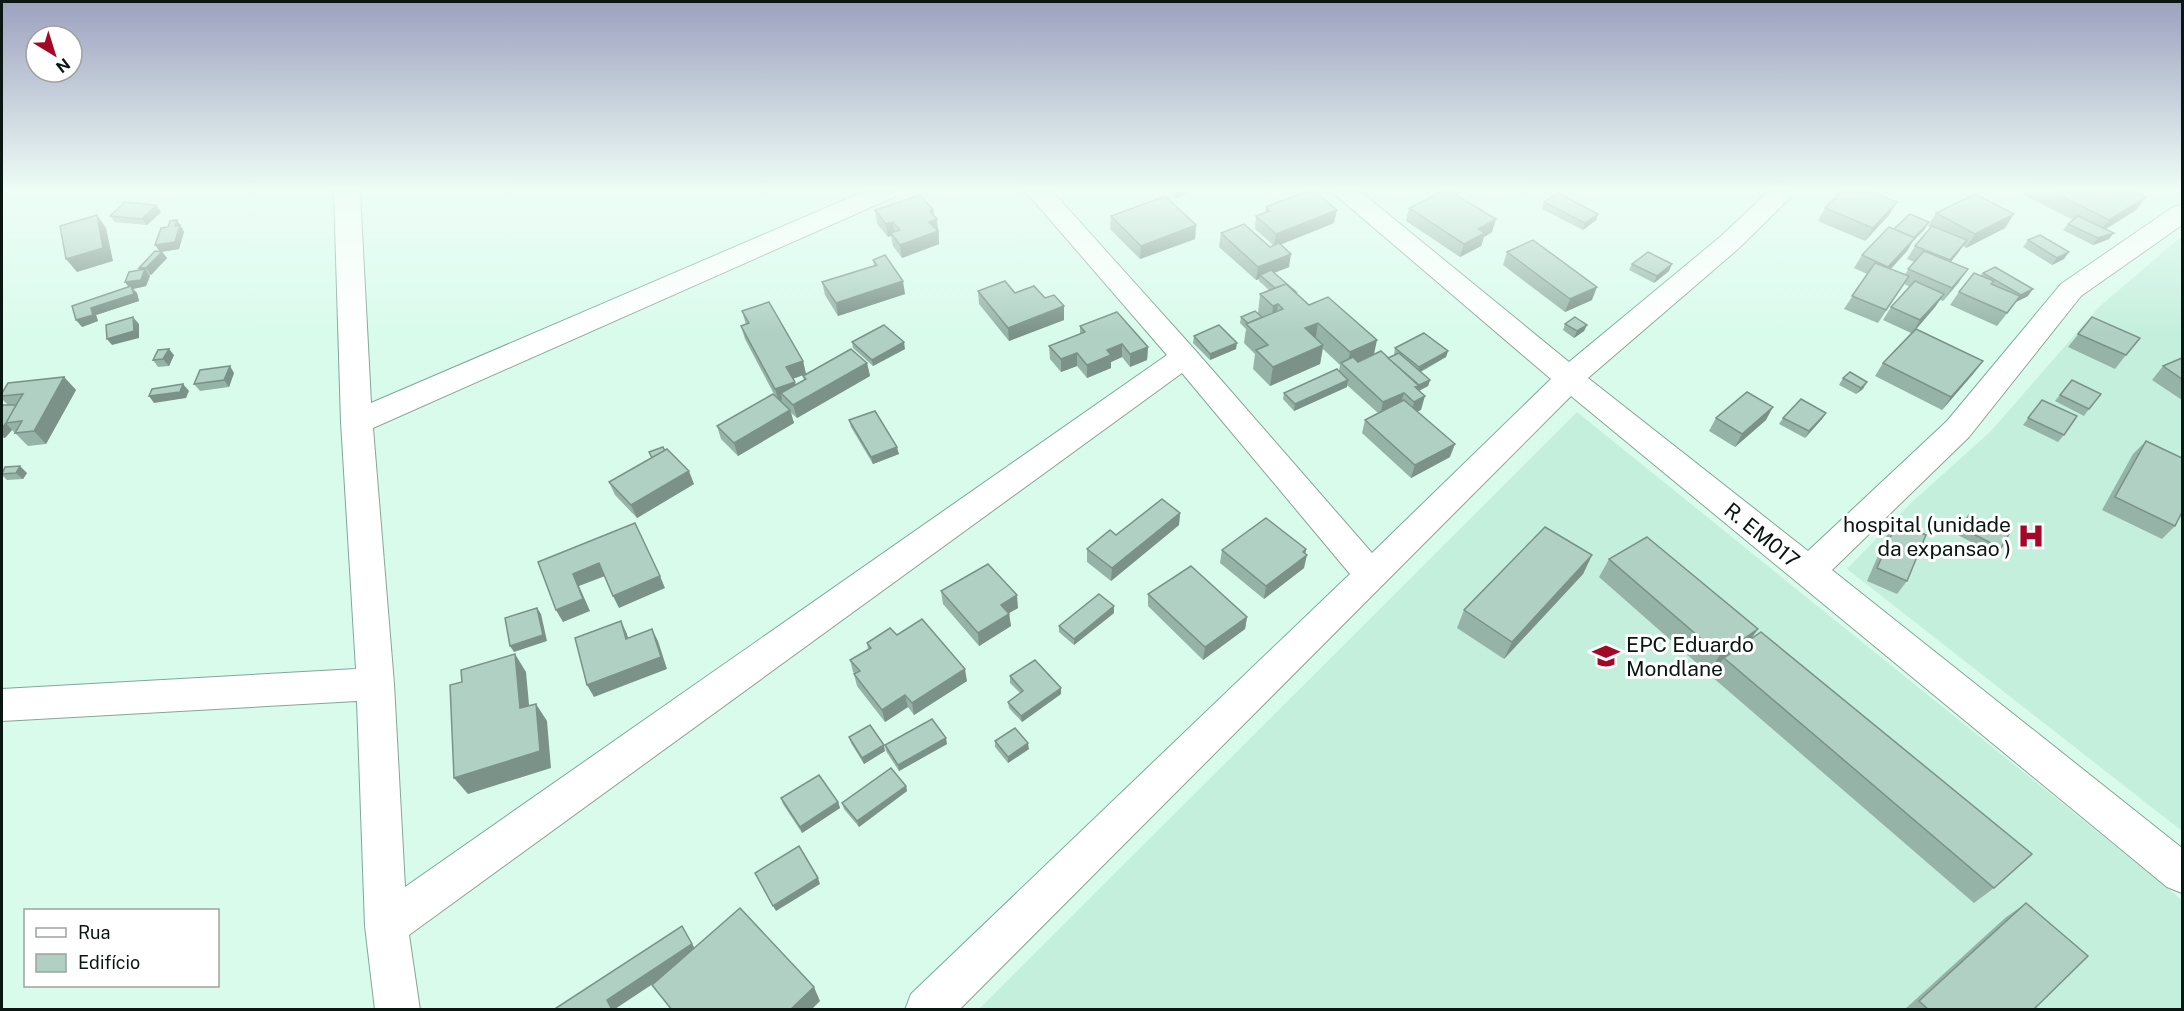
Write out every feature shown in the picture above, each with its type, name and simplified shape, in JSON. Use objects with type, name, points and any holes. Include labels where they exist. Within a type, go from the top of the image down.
[{"type":"street","points":[[349,239],[357,422],[375,684],[386,926],[398,1010]]},
{"type":"street","points":[[357,422],[777,239]]},
{"type":"street","points":[[1080,239],[1185,357],[1371,575]]},
{"type":"street","name":"R. EM017","points":[[1413,239],[1569,378],[2182,873]]},
{"type":"street","points":[[927,1010],[1550,400],[1569,378],[1733,239]]},
{"type":"street","points":[[1808,572],[1958,429],[2071,290],[2144,239]]},
{"type":"street","points":[[386,926],[1185,357]]},
{"type":"street","points":[[2,705],[375,684]]},
{"type":"shaded area","name":"hospital (unidade da expansao )","points":[[2178,239],[2182,239],[2182,831],[1847,569],[1911,503],[1991,431],[2099,307]]},
{"type":"shaded area","name":"EPC Eduardo Mondlane","points":[[1577,412],[2182,900],[2182,1009],[978,1010]]},
{"type":"building","points":[[62,239],[101,239],[103,248],[66,259]]},
{"type":"building","points":[[157,239],[176,239],[175,242],[155,245]]},
{"type":"building","points":[[896,239],[916,239],[900,245]]},
{"type":"building","points":[[1134,239],[1159,239],[1141,246]]},
{"type":"building","points":[[1228,239],[1261,239],[1270,247],[1279,243],[1291,254],[1258,267]]},
{"type":"building","points":[[1457,239],[1473,239],[1464,244]]},
{"type":"building","points":[[1877,239],[1914,239],[1888,267],[1862,255]]},
{"type":"building","points":[[1921,239],[1967,240],[1950,260],[1915,246]]},
{"type":"building","points":[[2047,239],[2069,252],[2057,258],[2028,240]]},
{"type":"building","points":[[1533,240],[1597,287],[1570,299],[1507,252]]},
{"type":"building","points":[[155,251],[162,252],[146,268],[139,268]]},
{"type":"building","points":[[1924,251],[1968,269],[1952,288],[1908,269]]},
{"type":"building","points":[[1648,252],[1672,264],[1657,276],[1632,264]]},
{"type":"building","points":[[885,255],[903,281],[836,303],[822,282],[877,265],[873,260]]},
{"type":"building","points":[[1875,263],[1909,276],[1886,310],[1852,296]]},
{"type":"building","points":[[1995,267],[2033,289],[2021,295],[1983,273]]},
{"type":"building","points":[[145,269],[141,280],[125,282],[129,272]]},
{"type":"building","points":[[1271,270],[1296,292],[1286,284],[1275,288],[1260,275]]},
{"type":"building","points":[[1974,273],[1994,281],[1991,284],[2020,296],[2007,313],[1959,292]]},
{"type":"building","points":[[1005,281],[1015,293],[1034,286],[1045,298],[1054,295],[1064,306],[1008,328],[978,291]]},
{"type":"building","points":[[1915,281],[1944,294],[1920,320],[1891,307]]},
{"type":"building","points":[[1286,284],[1309,305],[1328,297],[1377,340],[1350,352],[1318,323],[1305,328],[1323,345],[1273,367],[1256,350],[1268,345],[1246,324],[1283,309],[1278,304],[1273,306],[1260,294]]},
{"type":"building","points":[[131,286],[134,294],[91,308],[93,315],[76,320],[72,306]]},
{"type":"building","points":[[769,302],[803,361],[786,367],[795,382],[775,389],[741,326],[749,323],[742,311]]},
{"type":"building","points":[[1255,311],[1262,317],[1248,323],[1241,317]]},
{"type":"building","points":[[1117,312],[1148,347],[1130,354],[1122,344],[1107,350],[1111,355],[1087,365],[1077,353],[1061,359],[1049,346],[1085,332],[1080,326]]},
{"type":"building","points":[[133,317],[134,331],[107,339],[106,325]]},
{"type":"building","points":[[1575,317],[1587,325],[1577,331],[1565,324]]},
{"type":"building","points":[[2092,317],[2140,338],[2126,355],[2078,334]]},
{"type":"building","points":[[884,325],[904,342],[872,360],[852,342]]},
{"type":"building","points":[[1219,325],[1237,343],[1210,354],[1194,336]]},
{"type":"building","points":[[1916,329],[1983,361],[1951,397],[1883,363]]},
{"type":"building","points":[[1424,333],[1448,351],[1419,367],[1395,348]]},
{"type":"building","points":[[169,349],[163,359],[153,360],[158,350]]},
{"type":"building","points":[[851,349],[867,363],[793,405],[781,393],[806,379],[803,376]]},
{"type":"building","points":[[1381,351],[1419,386],[1415,387],[1425,396],[1414,402],[1404,393],[1383,402],[1341,363],[1353,357],[1358,362]]},
{"type":"building","points":[[1399,353],[1430,380],[1419,385],[1388,358]]},
{"type":"building","points":[[2182,358],[2182,379],[2163,366]]},
{"type":"building","points":[[230,366],[224,380],[194,384],[200,370]]},
{"type":"building","points":[[1337,369],[1348,380],[1295,404],[1284,393]]},
{"type":"building","points":[[1850,372],[1867,382],[1861,388],[1843,378]]},
{"type":"building","points":[[64,377],[34,431],[15,433],[22,421],[5,423],[23,394],[2,396],[8,383]]},
{"type":"building","points":[[2072,380],[2101,394],[2089,409],[2060,395]]},
{"type":"building","points":[[183,384],[180,392],[149,396],[152,389]]},
{"type":"building","points":[[1747,392],[1773,407],[1742,434],[1716,418]]},
{"type":"building","points":[[773,394],[790,410],[734,443],[717,426]]},
{"type":"building","points":[[1801,399],[1826,413],[1809,431],[1783,418]]},
{"type":"building","points":[[1404,400],[1455,444],[1415,465],[1365,420]]},
{"type":"building","points":[[2042,400],[2077,416],[2064,435],[2028,418]]},
{"type":"building","points":[[3,405],[16,405],[2,428],[2,407]]},
{"type":"building","points":[[875,411],[897,447],[871,457],[849,420]]},
{"type":"building","points":[[2146,441],[2182,458],[2182,512],[2175,526],[2115,497]]},
{"type":"building","points":[[663,447],[665,451],[652,458],[649,452]]},
{"type":"building","points":[[667,449],[689,471],[631,505],[609,482]]},
{"type":"building","points":[[20,466],[16,473],[2,474],[5,467]]},
{"type":"building","points":[[1162,499],[1180,513],[1112,568],[1087,549],[1110,530],[1116,535]]},
{"type":"building","points":[[1969,515],[2009,534],[2001,548],[1961,528]]},
{"type":"building","points":[[1266,518],[1306,549],[1303,552],[1307,555],[1266,586],[1222,550]]},
{"type":"building","points":[[1897,522],[1926,535],[1907,581],[1877,568]]},
{"type":"building","points":[[635,523],[660,576],[613,596],[599,563],[573,574],[583,599],[556,610],[538,562]]},
{"type":"building","points":[[1545,527],[1592,555],[1512,642],[1464,610]]},
{"type":"building","points":[[1647,537],[1758,629],[1720,655],[1609,559]]},
{"type":"building","points":[[988,564],[1017,595],[1001,605],[1009,614],[978,633],[941,591]]},
{"type":"building","points":[[1191,566],[1247,617],[1205,647],[1148,594]]},
{"type":"building","points":[[1099,594],[1114,606],[1074,639],[1059,626]]},
{"type":"building","points":[[537,608],[543,635],[510,646],[505,618]]},
{"type":"building","points":[[922,619],[965,669],[912,703],[905,695],[882,710],[854,674],[860,671],[850,660],[871,648],[867,643],[890,628],[897,635]]},
{"type":"building","points":[[621,621],[626,639],[652,629],[661,657],[587,685],[575,638]]},
{"type":"building","points":[[1761,632],[2032,854],[1994,888],[1724,658]]},
{"type":"building","points":[[515,654],[520,708],[536,704],[540,751],[454,778],[450,685],[462,682],[461,670]]},
{"type":"building","points":[[1035,660],[1061,688],[1021,716],[1008,702],[1023,691],[1010,676]]},
{"type":"building","points":[[932,719],[946,738],[898,765],[885,745]]},
{"type":"building","points":[[870,725],[884,745],[862,758],[849,737]]},
{"type":"building","points":[[1015,728],[1028,743],[1008,757],[995,741]]},
{"type":"building","points":[[891,768],[906,786],[857,821],[842,803]]},
{"type":"building","points":[[819,775],[838,802],[800,827],[781,798]]},
{"type":"building","points":[[799,846],[818,878],[773,906],[755,873]]},
{"type":"building","points":[[2026,903],[2088,956],[2033,1010],[1929,1010],[1919,1001]]},
{"type":"building","points":[[740,908],[814,987],[790,1010],[672,1010],[652,985]]},
{"type":"building","points":[[682,926],[692,944],[607,1000],[612,1010],[553,1010]]},
{"type":"place","name":"hospital (unidade da expansao )","points":[[2031,536]]},
{"type":"place","name":"EPC Eduardo Mondlane","points":[[1606,656]]}]
